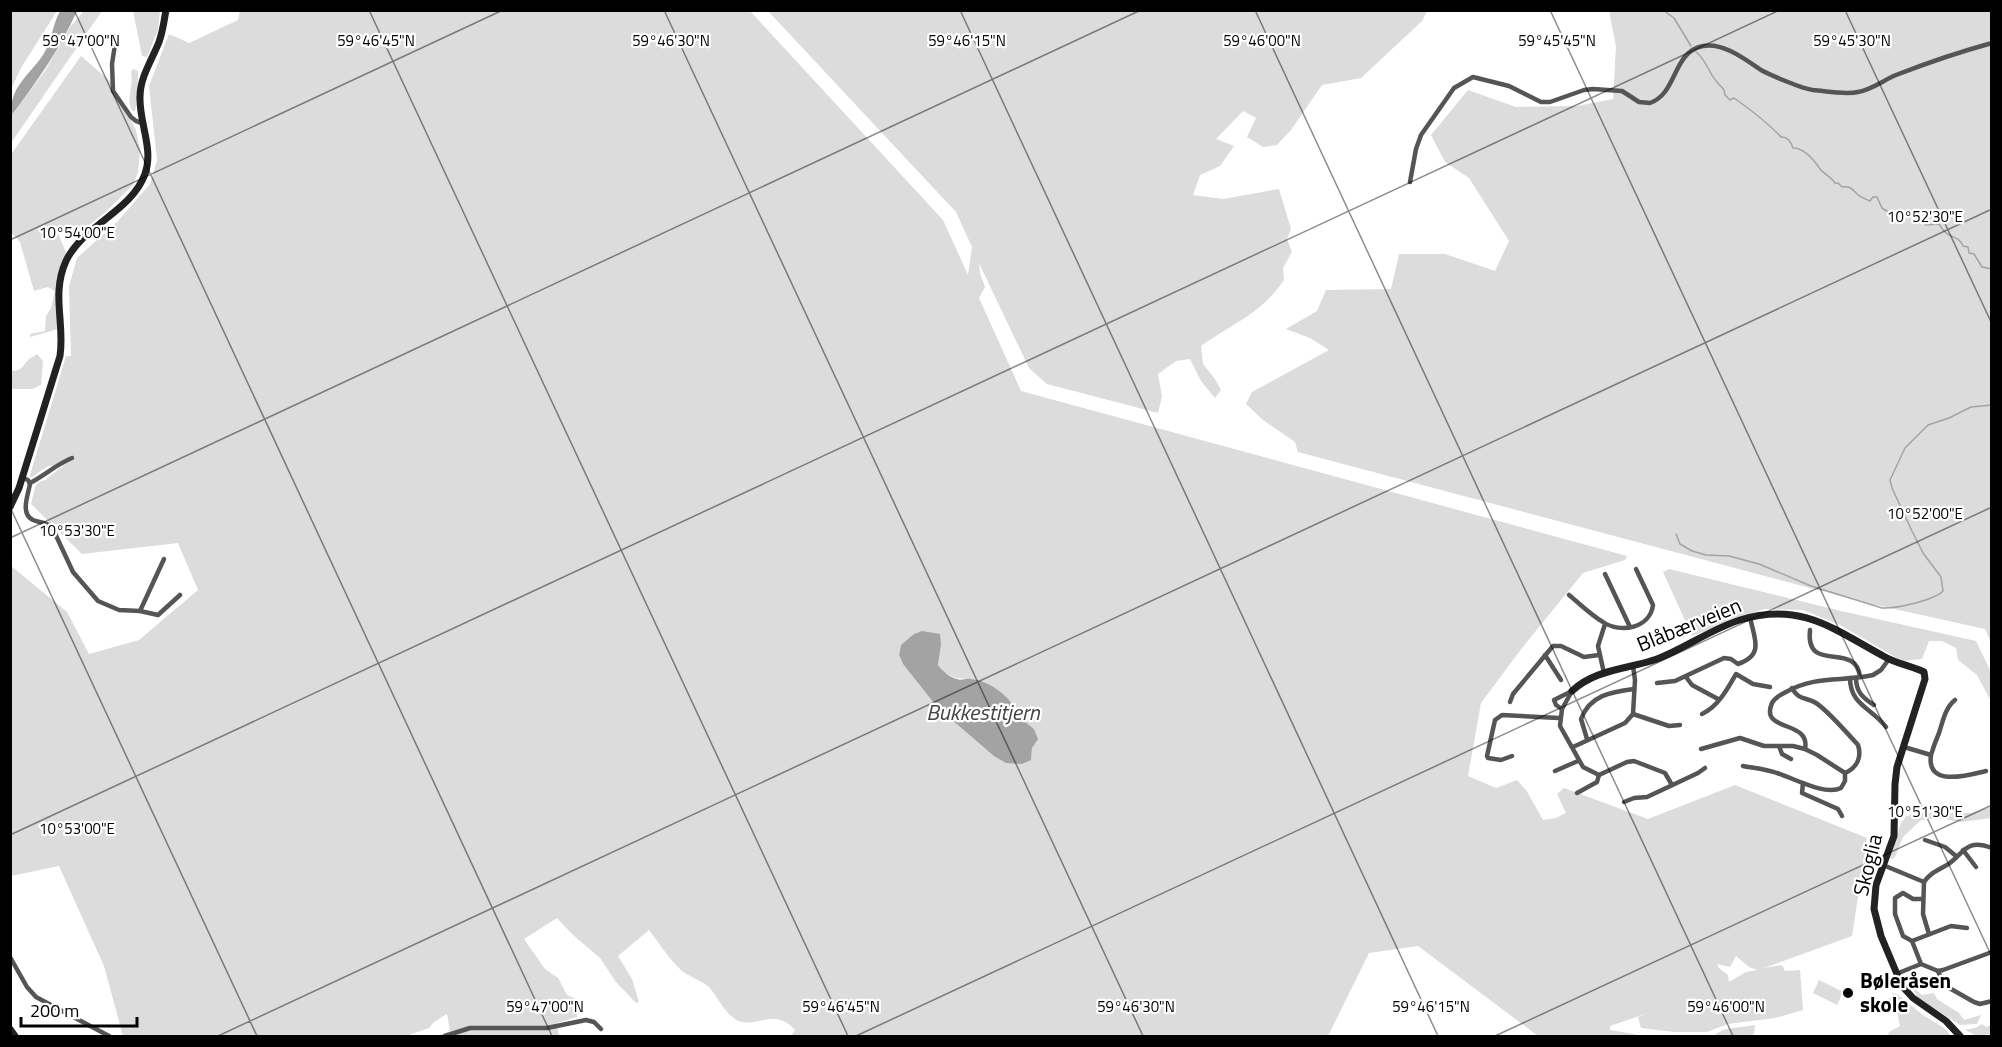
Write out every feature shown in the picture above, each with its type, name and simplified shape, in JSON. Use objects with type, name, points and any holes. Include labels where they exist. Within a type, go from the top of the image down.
[{"type":"street","points":[[10,507],[22,478],[60,356],[62,339],[58,305],[65,264],[77,246],[128,199],[141,183],[146,172],[148,158],[142,123],[141,87],[160,37],[165,10]]},
{"type":"street","points":[[116,38],[112,64],[113,91],[131,117],[142,123]]},
{"type":"street","points":[[1410,182],[1421,135],[1454,88],[1473,77],[1509,86],[1541,102],[1550,102],[1593,89],[1622,92],[1640,102],[1650,104],[1664,94],[1686,55],[1708,45],[1738,55],[1765,72],[1806,88],[1854,93],[1925,64],[1992,43]]},
{"type":"street","points":[[30,483],[48,473],[61,462],[72,458]]},
{"type":"street","points":[[22,478],[30,483]]},
{"type":"street","points":[[30,483],[26,505],[27,514],[34,520],[52,526],[68,563],[86,590],[98,601],[119,610],[160,614],[180,595]]},
{"type":"street","points":[[140,611],[164,559]]},
{"type":"street","points":[[1569,595],[1605,624],[1639,626],[1647,620],[1652,601],[1636,569]]},
{"type":"street","points":[[1605,574],[1630,627]]},
{"type":"street","name":"Blåbærveien","points":[[1573,747],[1561,730],[1559,718],[1572,691],[1584,681],[1664,656],[1728,624],[1750,617],[1775,613],[1811,618],[1842,632],[1889,659],[1925,674]]},
{"type":"street","points":[[1737,664],[1750,658],[1755,652],[1755,639],[1750,617]]},
{"type":"street","points":[[1604,673],[1598,646],[1605,624]]},
{"type":"street","points":[[1810,630],[1811,645],[1815,651],[1822,656],[1843,657],[1853,661],[1859,669],[1856,685],[1860,694],[1874,705]]},
{"type":"street","points":[[1510,702],[1513,694],[1553,646],[1584,657],[1599,655]]},
{"type":"street","points":[[1545,655],[1561,680]]},
{"type":"street","points":[[1657,683],[1675,681],[1724,658],[1731,659],[1737,664]]},
{"type":"street","points":[[1805,748],[1806,742],[1802,734],[1778,724],[1772,716],[1771,707],[1775,698],[1792,688],[1817,680],[1879,673],[1889,659]]},
{"type":"street","points":[[1702,714],[1711,709],[1719,699],[1736,674],[1737,664]]},
{"type":"street","points":[[1633,666],[1635,680],[1633,714],[1625,723],[1573,747],[1578,760],[1586,770],[1599,775],[1627,762],[1634,762],[1665,773],[1672,785]]},
{"type":"street","points":[[1736,674],[1753,684],[1770,687]]},
{"type":"street","name":"Skoglia","points":[[1925,674],[1926,680],[1895,779],[1894,836],[1875,890],[1874,909],[1879,932],[1896,974],[1909,995],[1946,1021],[1960,1036]]},
{"type":"street","points":[[1686,676],[1692,685],[1719,699]]},
{"type":"street","points":[[1850,678],[1851,691],[1855,698],[1886,727]]},
{"type":"street","points":[[1792,688],[1800,698],[1820,706],[1858,745],[1859,760],[1845,773]]},
{"type":"street","points":[[1587,740],[1581,719],[1592,700],[1634,689]]},
{"type":"street","points":[[1562,709],[1556,705],[1554,700],[1572,691]]},
{"type":"street","points":[[1954,700],[1947,708],[1931,755],[1933,767],[1943,776],[1952,778],[1986,771]]},
{"type":"street","points":[[1633,714],[1669,726],[1680,725]]},
{"type":"street","points":[[1512,756],[1488,759],[1495,720],[1498,717],[1502,715],[1559,718]]},
{"type":"street","points":[[1701,749],[1740,738],[1760,745],[1805,748],[1845,773]]},
{"type":"street","points":[[1779,746],[1782,754],[1791,759]]},
{"type":"street","points":[[1904,747],[1931,755]]},
{"type":"street","points":[[1555,771],[1578,760]]},
{"type":"street","points":[[1743,766],[1778,773],[1803,783],[1831,790],[1837,790],[1844,785],[1845,773]]},
{"type":"street","points":[[1624,802],[1647,797],[1705,768]]},
{"type":"street","points":[[1577,793],[1597,782],[1599,775]]},
{"type":"street","points":[[1803,783],[1802,793],[1838,809],[1842,816]]},
{"type":"street","points":[[1925,840],[1949,849],[1956,856]]},
{"type":"street","points":[[1929,934],[1923,918],[1924,882],[1963,850],[1978,844],[1992,848]]},
{"type":"street","points":[[1963,850],[1976,867]]},
{"type":"street","points":[[1883,865],[1924,882]]},
{"type":"street","points":[[1921,964],[1912,941],[1903,936],[1895,914],[1895,898],[1898,894],[1904,893],[1913,899],[1922,899]]},
{"type":"street","points":[[1912,941],[1952,926],[1967,928]]},
{"type":"street","points":[[1896,974],[1921,964],[1938,971],[1992,952]]},
{"type":"street","points":[[10,957],[25,984],[36,997],[109,1036]]},
{"type":"street","points":[[1938,971],[1944,985],[1974,1002],[1980,1004],[1992,1001]]},
{"type":"street","points":[[445,1036],[470,1028],[542,1028],[586,1020],[596,1023],[601,1029]]},
{"type":"street","points":[[10,1029],[15,1036]]},
{"type":"shaded area","points":[[11,10],[57,11],[21,68],[11,89]]},
{"type":"shaded area","points":[[240,10],[750,11],[943,220],[968,275],[972,247],[956,212],[768,11],[1427,11],[1422,21],[1361,78],[1322,85],[1291,130],[1277,145],[1263,147],[1247,137],[1256,118],[1243,111],[1216,139],[1234,146],[1220,166],[1200,175],[1193,195],[1223,199],[1279,189],[1291,229],[1287,239],[1292,252],[1283,268],[1284,280],[1275,292],[1256,310],[1201,346],[1203,364],[1221,390],[1215,398],[1201,381],[1190,359],[1176,361],[1158,374],[1162,397],[1158,413],[1047,384],[1029,368],[979,263],[985,287],[979,298],[1021,391],[1627,556],[1625,560],[1583,573],[1481,703],[1468,776],[1496,788],[1517,780],[1526,790],[1543,820],[1556,818],[1566,813],[1557,794],[1564,788],[1648,819],[1735,785],[1867,838],[1852,936],[1764,968],[1782,965],[1785,971],[1800,970],[1803,1010],[1775,1018],[1728,1024],[1707,1032],[1675,1032],[1641,1028],[1638,1017],[1648,1013],[1610,1026],[1610,1030],[1638,1036],[1538,1036],[1418,946],[1369,953],[1328,1036],[791,1036],[795,1030],[779,1020],[742,1022],[735,1019],[709,987],[677,966],[649,930],[618,956],[632,979],[639,1002],[636,1003],[616,982],[600,958],[557,918],[524,939],[545,969],[558,978],[567,995],[578,1000],[577,1017],[557,1023],[559,1036],[437,1036],[450,1031],[447,1014],[429,1028],[406,1036],[123,1036],[104,966],[59,866],[11,876],[10,565],[67,612],[89,654],[139,640],[198,590],[178,543],[82,554],[31,504],[35,487],[39,482],[63,466],[48,466],[30,478],[30,475],[66,356],[71,356],[69,286],[77,258],[117,222],[150,184],[157,160],[149,86],[169,34],[189,43],[238,20]],"holes":[[[901,645],[941,645],[938,665],[946,673],[953,677],[973,679],[1034,729],[1037,739],[1032,748],[1031,760],[937,707],[903,664],[899,655]],[[1736,956],[1749,967],[1757,970],[1746,972],[1729,982],[1728,975],[1717,964],[1730,967]]]},
{"type":"shaded area","points":[[84,11],[102,11],[11,143],[11,116],[45,71],[70,27]]},
{"type":"shaded area","points":[[133,11],[160,11],[158,30],[147,57],[142,56]]},
{"type":"shaded area","points":[[1609,11],[1991,11],[1991,642],[1985,629],[1867,603],[1298,452],[1295,442],[1263,420],[1246,404],[1252,392],[1329,350],[1310,338],[1286,329],[1317,311],[1326,290],[1391,289],[1399,254],[1445,254],[1495,271],[1509,241],[1469,178],[1445,162],[1431,135],[1468,90],[1516,107],[1577,106],[1613,99],[1616,46]]},
{"type":"shaded area","points":[[81,56],[111,82],[136,130],[140,149],[138,172],[133,185],[107,211],[82,231],[58,233],[67,255],[58,291],[58,329],[30,337],[30,334],[45,331],[46,316],[51,308],[55,291],[48,287],[34,291],[20,242],[11,232],[10,156]]},
{"type":"shaded area","points":[[134,69],[138,71],[138,86],[135,111],[133,111],[130,98],[131,71]]},
{"type":"shaded area","points":[[37,354],[43,361],[41,385],[32,389],[11,389],[11,370],[20,369]]},
{"type":"shaded area","points":[[1669,569],[1976,641],[1991,672],[1991,701],[1977,675],[1958,660],[1956,648],[1942,641],[1929,641],[1922,659],[1902,661],[1840,625],[1803,610],[1764,609],[1692,636],[1663,572]]},
{"type":"shaded area","points":[[1991,807],[1991,818],[1961,822],[1939,818],[1921,820],[1903,837],[1895,857],[1890,858],[1900,825],[1906,816],[1921,813],[1971,813]]},
{"type":"shaded area","points":[[1819,980],[1843,992],[1837,1005],[1813,993]]},
{"type":"shaded area","points":[[1912,987],[1922,995],[1934,993],[1937,999],[1959,1013],[1964,1020],[1981,1015],[1977,1024],[1960,1025],[1918,998]]},
{"type":"shaded area","points":[[1892,993],[1897,994],[1944,1028],[1951,1036],[1888,1036],[1889,1032],[1900,1026],[1897,1012],[1891,1010],[1883,1012],[1881,1006],[1887,1003],[1887,999],[1893,998]]},
{"type":"shaded area","points":[[1982,1024],[1986,1027],[1991,1025],[1991,1034],[1977,1036],[1965,1030],[1975,1028]]},
{"type":"shaded area","points":[[1755,1025],[1754,1034],[1749,1036],[1718,1036],[1715,1034],[1726,1029]]},
{"type":"water","points":[[60,11],[77,11],[47,65],[11,116],[11,106],[16,90],[43,55]]},
{"type":"water","name":"Bukkestitjern","points":[[922,631],[940,634],[938,665],[944,671],[960,680],[978,680],[992,686],[1006,696],[1017,715],[1034,729],[1038,739],[1032,748],[1031,760],[1022,764],[1006,763],[994,756],[937,707],[903,664],[899,655],[901,645],[914,634]]},
{"type":"waterway","points":[[1663,10],[1674,18],[1691,46]]},
{"type":"waterway","points":[[1696,52],[1730,100],[1734,98],[1781,137],[1787,138],[1793,148],[1805,152],[1835,183],[1851,188],[1870,201],[1873,197],[1877,197],[1882,208],[1896,217],[1911,214],[1926,225],[1939,224],[1947,234],[1968,247],[1969,253],[1974,254],[1982,267],[1992,269]]},
{"type":"waterway","points":[[1676,534],[1680,544],[1692,551],[1706,555],[1729,556],[1759,564],[1811,586],[1882,608],[1932,598],[1943,591],[1941,577],[1923,553],[1890,480],[1905,448],[1928,425],[1971,407],[1992,405]]},
{"type":"place","name":"Bøleråsen skole","points":[[1848,993]]}]
